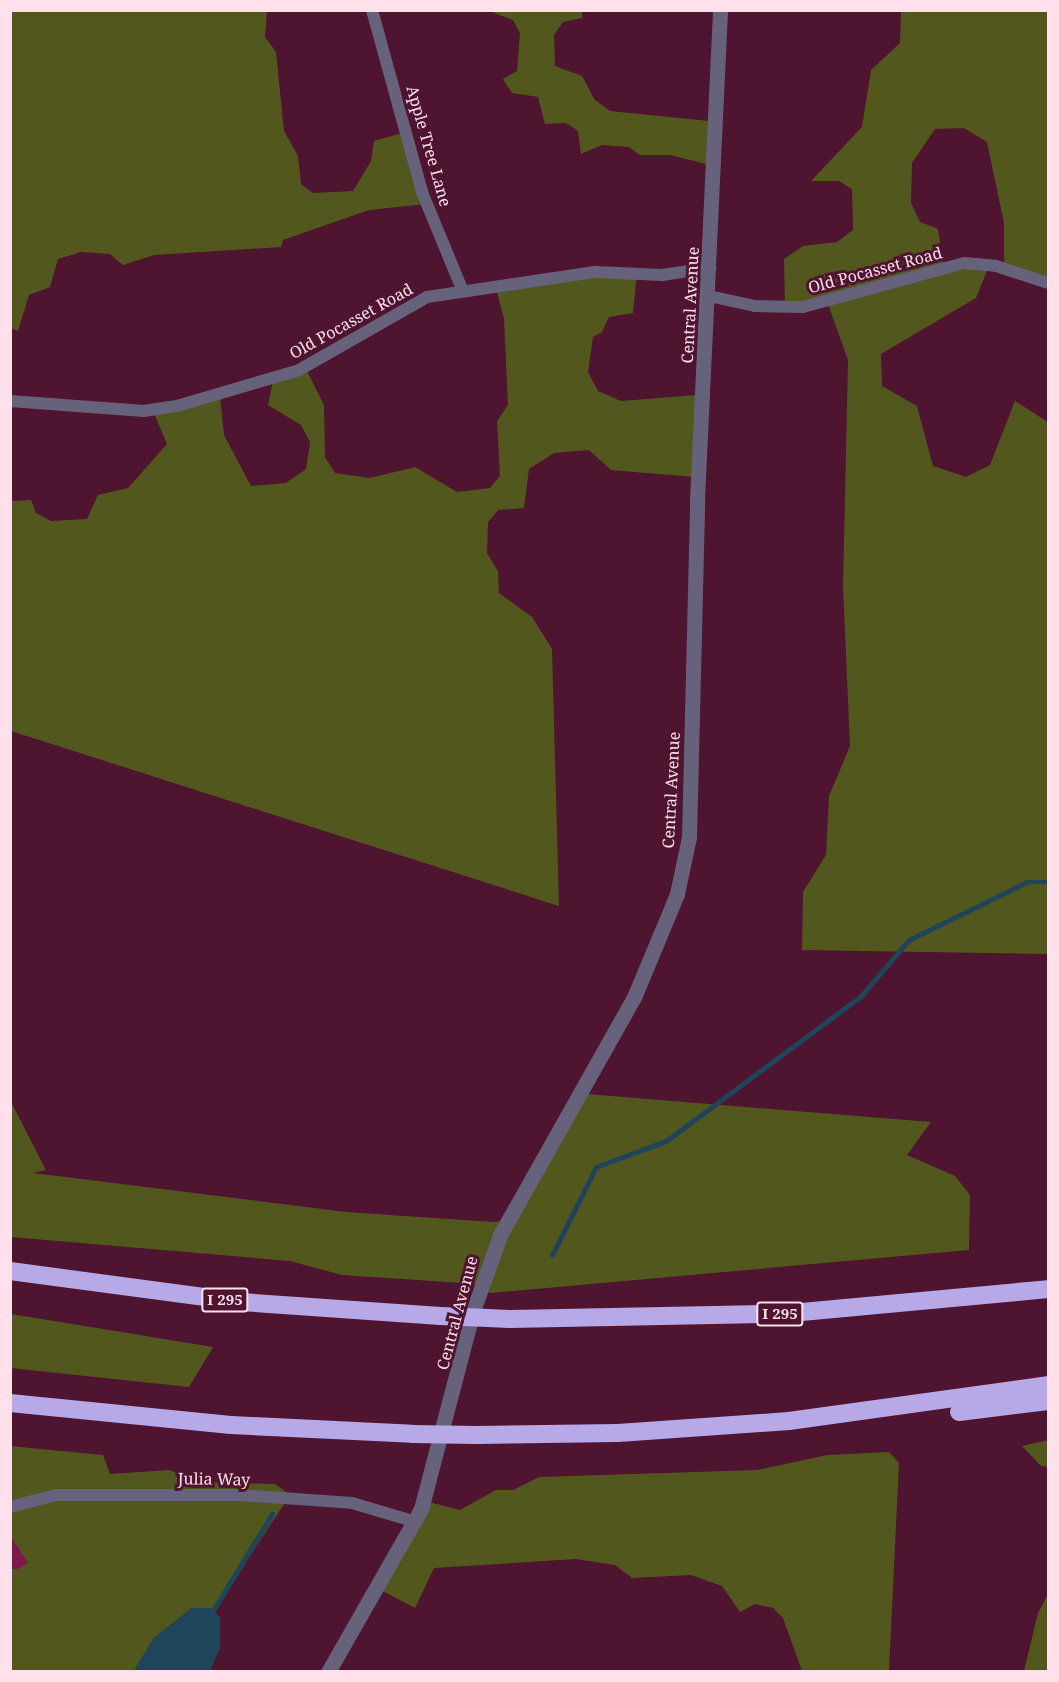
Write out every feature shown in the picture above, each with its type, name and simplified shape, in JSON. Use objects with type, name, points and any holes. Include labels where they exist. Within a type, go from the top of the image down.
[{"type":"highway","name":"I 295","points":[[10,1271],[241,1302],[510,1319],[780,1314],[1048,1289]]},
{"type":"highway","points":[[789,1421],[1048,1385]]},
{"type":"highway","points":[[10,1403],[231,1425],[477,1435],[618,1433],[789,1421],[900,1419],[1048,1401]]},
{"type":"street","name":"Apple Tree Lane","points":[[372,10],[422,192],[462,289]]},
{"type":"street","name":"Central Avenue","points":[[328,1671],[416,1522],[438,1458],[489,1260],[539,1159],[635,995],[677,894],[689,837],[697,499],[709,296],[720,10]]},
{"type":"street","name":"Old Pocasset Road","points":[[709,296],[755,306],[803,307],[964,263],[996,266],[1048,283]]},
{"type":"street","name":"Old Pocasset Road","points":[[10,401],[144,411],[217,397],[299,370],[406,307],[462,289],[595,272],[662,275],[710,268]]},
{"type":"street","name":"Julia Way","points":[[10,1507],[56,1495],[239,1496],[352,1503],[416,1522]]},
{"type":"green space","points":[[11,11],[267,11],[265,37],[276,52],[284,131],[298,156],[301,184],[313,193],[353,191],[371,161],[374,141],[405,132],[426,204],[369,210],[283,240],[281,247],[154,255],[123,265],[110,254],[81,252],[58,259],[50,287],[29,295],[18,331],[11,328]]},
{"type":"green space","points":[[489,11],[582,11],[582,18],[563,22],[554,35],[555,66],[582,76],[595,100],[610,111],[709,121],[710,165],[670,155],[640,155],[629,147],[602,145],[581,154],[578,131],[566,123],[545,124],[538,97],[512,93],[503,79],[517,71],[520,33],[513,20]]},
{"type":"green space","points":[[901,11],[1048,11],[1048,284],[1004,267],[1004,223],[987,142],[964,128],[935,129],[912,163],[911,203],[920,222],[938,229],[944,268],[989,266],[976,298],[881,354],[882,386],[917,406],[933,466],[966,477],[990,465],[1015,401],[1048,422],[1048,954],[802,950],[803,892],[826,855],[829,796],[850,746],[843,587],[848,360],[828,304],[785,308],[784,259],[803,246],[837,242],[853,230],[852,189],[839,181],[811,181],[862,127],[871,70],[900,43]]},
{"type":"green space","points":[[637,273],[633,313],[609,317],[602,332],[593,337],[588,372],[598,391],[621,401],[697,395],[694,477],[611,470],[589,450],[554,453],[529,469],[524,508],[498,510],[488,522],[487,553],[498,571],[499,593],[532,617],[552,649],[559,906],[11,731],[11,501],[31,500],[36,513],[51,521],[87,519],[98,495],[128,488],[167,444],[153,411],[220,397],[224,435],[251,486],[286,483],[306,469],[310,442],[301,425],[268,405],[273,381],[306,369],[324,405],[325,457],[335,473],[370,478],[415,467],[457,492],[490,488],[500,476],[497,421],[508,405],[504,319],[496,288]]},
{"type":"green space","points":[[575,1093],[931,1122],[907,1155],[955,1176],[970,1195],[969,1250],[491,1293],[480,1291],[477,1284],[342,1275],[290,1261],[11,1237],[10,1100],[46,1170],[33,1173],[346,1212],[493,1222],[503,1221]]},
{"type":"green space","points":[[11,1314],[213,1347],[189,1387],[11,1368]]},
{"type":"green space","points":[[1048,1440],[1048,1467],[1041,1466],[1022,1446]]},
{"type":"green space","points":[[10,1446],[103,1455],[110,1474],[169,1470],[203,1482],[275,1484],[290,1495],[214,1610],[192,1608],[154,1638],[134,1671],[11,1671]]},
{"type":"green space","points":[[889,1452],[899,1463],[889,1671],[802,1671],[783,1618],[773,1608],[755,1604],[740,1612],[722,1586],[691,1575],[632,1578],[615,1565],[576,1559],[434,1568],[415,1608],[375,1587],[425,1501],[460,1510],[496,1490],[513,1490],[539,1477],[757,1470],[827,1455]]},
{"type":"green space","points":[[1048,1594],[1048,1671],[1024,1671],[1038,1613]]},
{"type":"water","points":[[192,1608],[210,1608],[220,1617],[220,1648],[210,1671],[134,1671],[154,1638]]},
{"type":"building","points":[[10,1535],[28,1563],[18,1569],[10,1569]]},
{"type":"waterway","points":[[552,1255],[596,1167],[666,1141],[861,996],[909,940],[1027,882],[1048,882]]},
{"type":"waterway","points":[[211,1614],[272,1514]]}]
